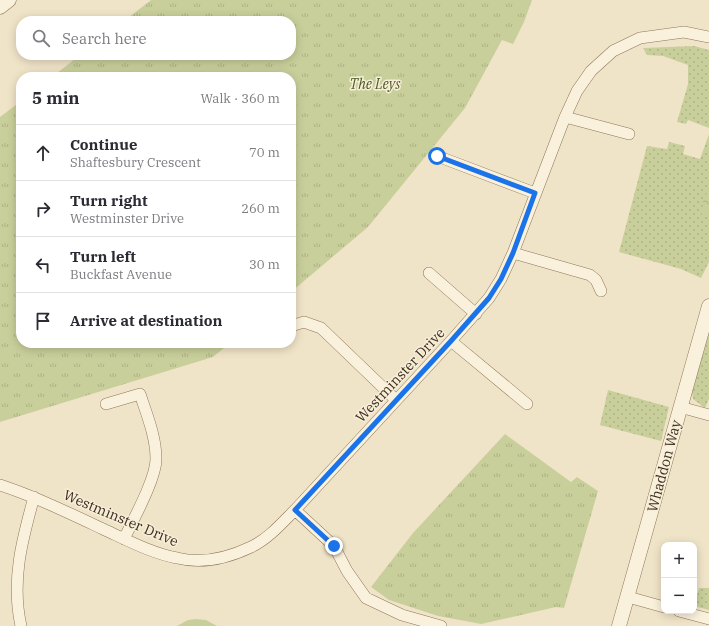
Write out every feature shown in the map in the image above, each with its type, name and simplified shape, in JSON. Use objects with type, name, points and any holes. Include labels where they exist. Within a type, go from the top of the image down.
[{"type":"street","points":[[0,7],[9,0]]},
{"type":"street","name":"Westminster Drive","points":[[0,485],[34,497],[154,552],[177,559],[201,560],[229,556],[252,547],[272,532],[295,510],[476,314],[489,298],[501,279],[513,253],[565,117],[577,91],[600,61],[613,51],[640,38],[684,32],[709,37]]},
{"type":"street","points":[[565,117],[629,134]]},
{"type":"street","points":[[437,156],[535,193]]},
{"type":"street","points":[[513,253],[590,275],[596,280],[601,291]]},
{"type":"street","points":[[429,273],[476,314]]},
{"type":"street","name":"Whaddon Way","points":[[619,626],[709,306]]},
{"type":"street","points":[[296,324],[304,322],[321,328],[396,400]]},
{"type":"street","points":[[451,341],[527,404]]},
{"type":"street","points":[[106,404],[140,394],[155,443],[156,460],[154,473],[124,539]]},
{"type":"street","points":[[680,407],[709,415]]},
{"type":"street","points":[[20,626],[17,611],[16,575],[22,540],[34,497]]},
{"type":"street","points":[[295,510],[334,546],[366,598],[402,615],[441,626]]},
{"type":"street","points":[[628,596],[661,606]]},
{"type":"street","points":[[690,614],[709,619]]},
{"type":"green space","name":"The Leys","points":[[151,0],[532,0],[524,22],[513,44],[502,40],[465,108],[368,227],[296,288],[296,72],[58,72],[74,60],[296,60],[296,16],[130,16]]},
{"type":"green space","points":[[694,46],[709,50],[709,128],[688,120],[686,124],[677,122],[688,84],[688,65],[663,56],[647,55],[643,48]]},
{"type":"green space","points":[[16,105],[16,348],[224,348],[213,357],[0,422],[0,117]]},
{"type":"green space","points":[[709,134],[709,262],[701,278],[681,269],[619,252],[647,146],[667,149],[669,142],[685,146],[683,154],[700,159]]},
{"type":"green space","points":[[709,188],[709,216],[702,216],[703,201]]},
{"type":"green space","points":[[709,334],[709,399],[705,408],[693,399],[692,392]]},
{"type":"green space","points":[[608,390],[669,407],[661,441],[600,425]]},
{"type":"green space","points":[[505,434],[571,482],[577,477],[598,491],[564,608],[556,607],[481,624],[438,616],[389,600],[371,587],[413,533]]},
{"type":"green space","points":[[699,588],[709,588],[709,610],[697,607],[697,595]]},
{"type":"green space","points":[[188,620],[206,620],[217,626],[177,626]]},
{"type":"route","points":[[334,546],[295,510],[489,298],[501,279],[513,253],[535,193],[437,156]]}]
